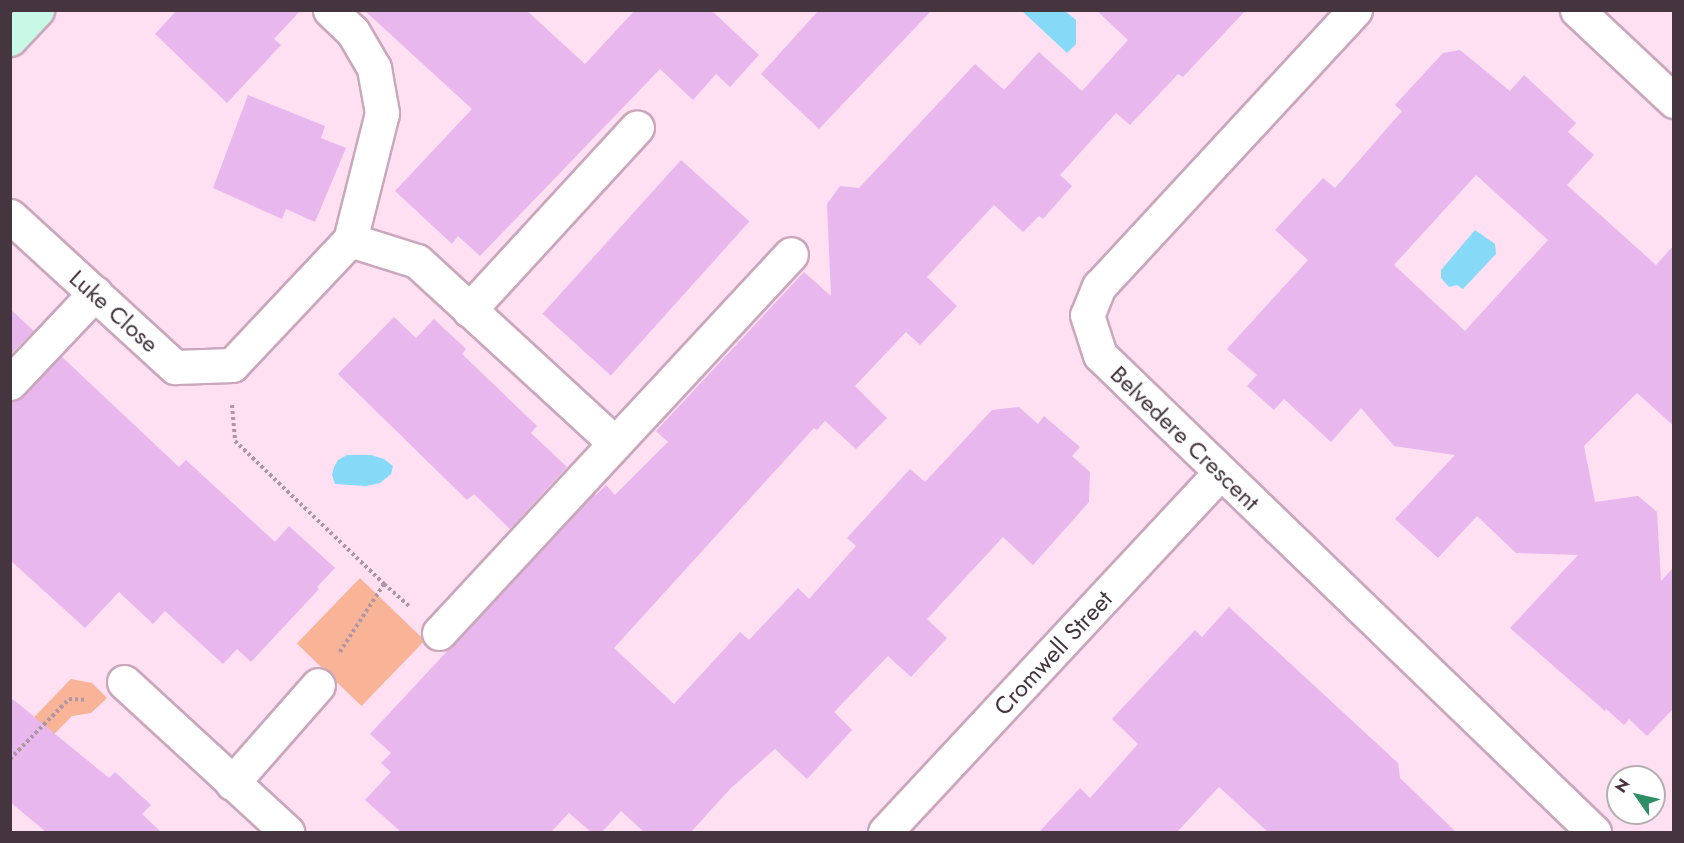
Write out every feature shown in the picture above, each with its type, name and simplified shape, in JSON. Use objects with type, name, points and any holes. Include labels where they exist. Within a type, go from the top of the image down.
[{"type":"street","points":[[10,39],[37,10]]},
{"type":"street","points":[[232,365],[350,240],[382,113],[374,68],[354,32],[330,10]]},
{"type":"street","name":"Belvedere Crescent","points":[[1355,10],[1099,286],[1087,315],[1100,355],[1594,832]]},
{"type":"street","points":[[1577,10],[1674,100]]},
{"type":"street","points":[[470,310],[637,127]]},
{"type":"street","name":"Luke Close","points":[[10,216],[175,366],[232,365]]},
{"type":"street","points":[[350,240],[417,261],[615,443]]},
{"type":"street","points":[[439,633],[791,254]]},
{"type":"street","points":[[10,382],[94,293]]},
{"type":"street","name":"Cromwell Street","points":[[885,832],[1220,473]]},
{"type":"street","points":[[124,682],[287,832]]},
{"type":"street","points":[[232,783],[318,685]]},
{"type":"path","points":[[232,365],[232,427],[235,441],[384,584],[318,685]]},
{"type":"path","points":[[10,759],[69,699],[84,698],[90,701]]},
{"type":"shaded area","points":[[360,578],[425,641],[362,706],[297,643]]},
{"type":"shaded area","points":[[71,679],[92,683],[107,698],[91,713],[72,716],[11,778],[11,741]]},
{"type":"water","points":[[1022,11],[1065,11],[1076,20],[1076,44],[1067,53]]},
{"type":"water","points":[[1475,230],[1495,244],[1496,254],[1463,289],[1457,285],[1449,287],[1441,278],[1441,270]]},
{"type":"water","points":[[347,455],[371,455],[384,459],[393,466],[391,474],[380,483],[366,486],[335,484],[332,475],[334,467],[338,460]]},
{"type":"building","points":[[177,10],[301,10],[274,39],[281,45],[227,103],[155,34]]},
{"type":"building","points":[[364,10],[526,10],[585,64],[635,10],[711,10],[759,55],[730,87],[716,74],[693,100],[660,69],[480,256],[458,236],[452,244],[395,191],[472,109]]},
{"type":"building","points":[[819,10],[932,10],[819,129],[761,74]]},
{"type":"building","points":[[1096,10],[1246,10],[1183,77],[1178,74],[1130,125],[1116,113],[1060,175],[1072,186],[1043,219],[1039,216],[1023,232],[994,205],[927,277],[957,306],[920,345],[906,332],[855,386],[887,418],[856,449],[825,421],[817,430],[814,428],[614,648],[674,704],[740,632],[749,640],[798,588],[809,599],[856,546],[847,538],[910,469],[925,482],[992,410],[1019,407],[1038,424],[1044,416],[1080,447],[1072,456],[1090,472],[1089,502],[1033,565],[1003,537],[927,619],[947,638],[911,677],[888,656],[834,712],[852,730],[807,779],[775,749],[730,789],[691,832],[644,832],[621,811],[602,832],[591,832],[569,813],[551,832],[401,832],[365,800],[391,772],[381,763],[391,753],[370,734],[594,493],[596,495],[606,485],[615,495],[668,442],[656,431],[804,272],[831,296],[827,204],[840,186],[859,188],[975,64],[1004,90],[1039,52],[1082,91],[1128,40]]},
{"type":"building","points":[[1460,50],[1510,91],[1524,75],[1576,123],[1568,132],[1594,155],[1567,185],[1656,265],[1674,245],[1674,426],[1637,393],[1584,446],[1595,502],[1638,496],[1657,512],[1661,581],[1674,567],[1674,708],[1647,736],[1629,719],[1624,725],[1606,709],[1605,711],[1510,628],[1578,555],[1516,553],[1477,516],[1438,558],[1395,519],[1455,455],[1394,446],[1361,408],[1331,442],[1284,399],[1274,410],[1247,386],[1257,375],[1227,349],[1308,260],[1275,230],[1323,178],[1335,188],[1402,111],[1395,105],[1443,53]],"holes":[[[1476,175],[1548,240],[1465,331],[1394,265]]]},
{"type":"building","points":[[248,95],[325,126],[321,138],[346,148],[315,222],[286,209],[282,219],[213,188]]},
{"type":"building","points":[[681,160],[749,222],[611,375],[542,314]]},
{"type":"building","points":[[10,309],[34,331],[10,355]]},
{"type":"building","points":[[394,317],[416,338],[434,319],[466,349],[462,354],[537,426],[531,433],[567,467],[510,529],[474,494],[467,500],[338,374]]},
{"type":"building","points":[[61,356],[179,467],[186,460],[275,542],[289,526],[335,568],[317,587],[319,589],[251,662],[237,649],[223,664],[165,611],[153,624],[119,592],[85,628],[10,560],[10,401],[24,396]]},
{"type":"building","points":[[1229,607],[1398,763],[1400,778],[1456,832],[1268,832],[1219,787],[1177,832],[1039,832],[1080,788],[1090,798],[1138,744],[1112,719],[1195,630],[1202,637]]},
{"type":"building","points":[[10,697],[109,778],[115,772],[151,805],[142,814],[161,832],[46,832],[10,802]]}]
